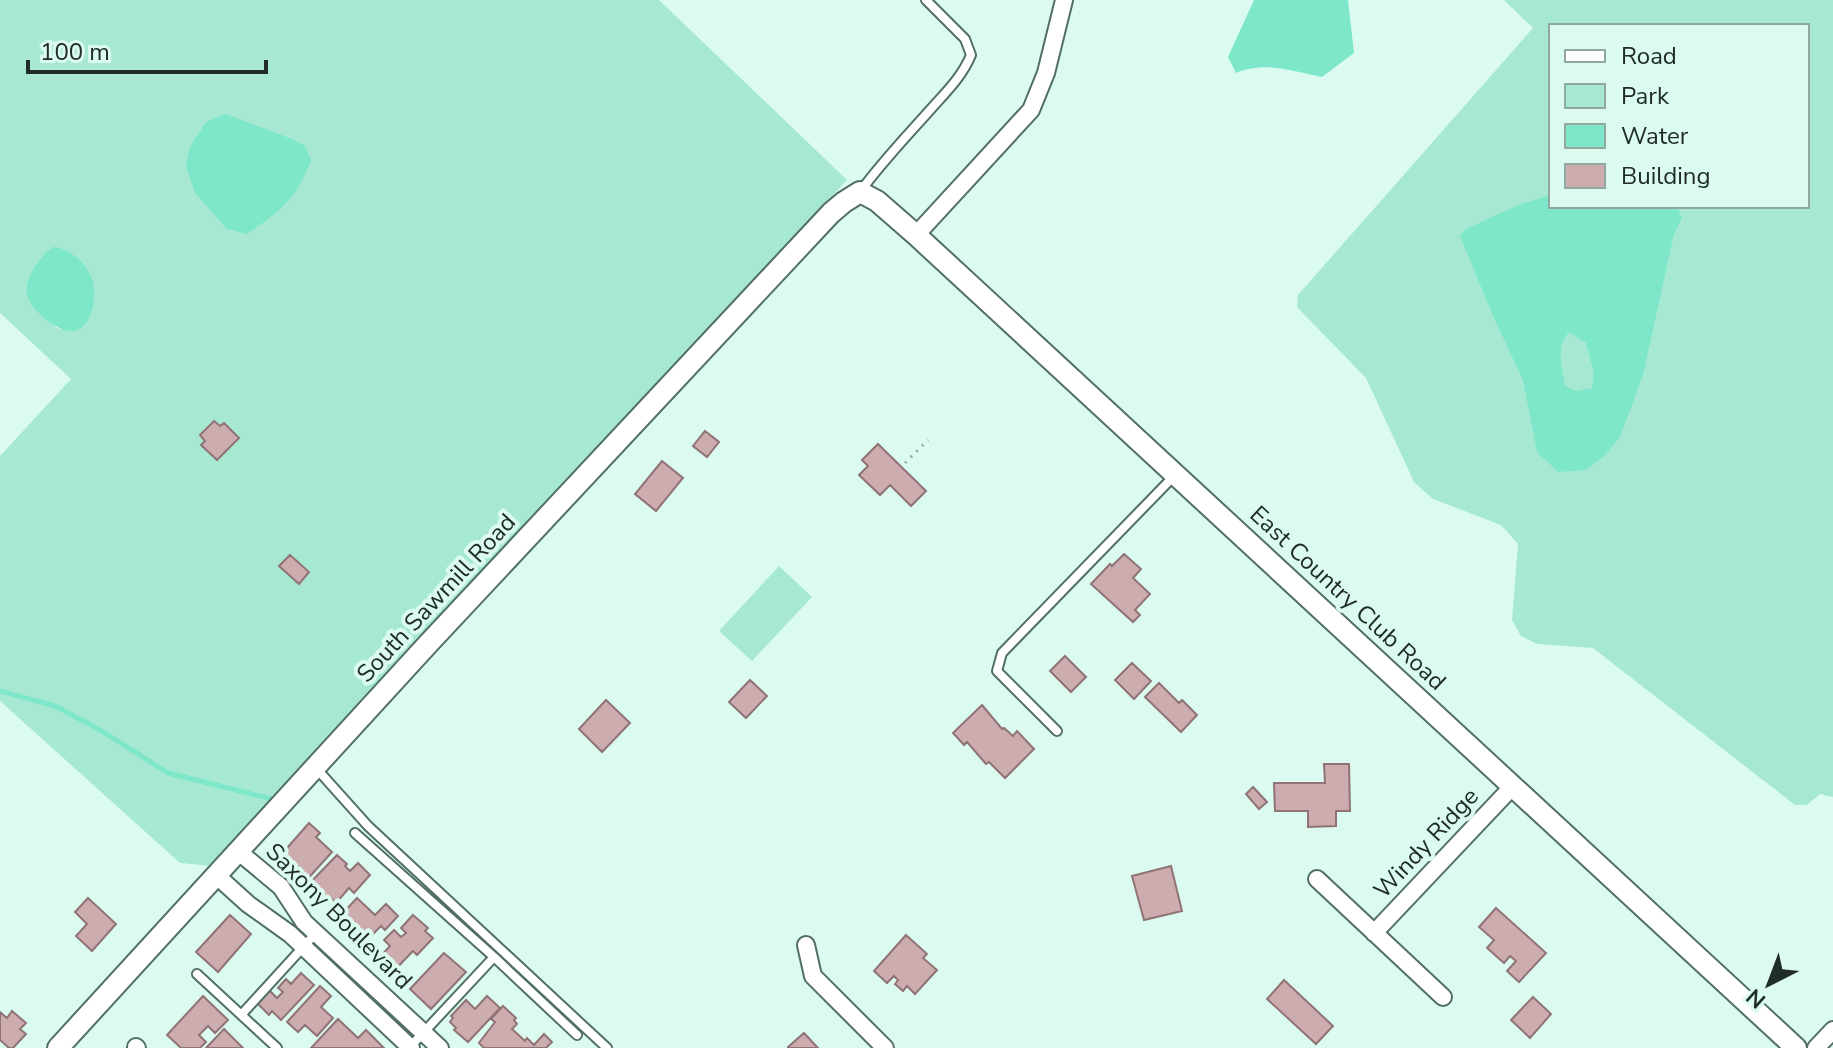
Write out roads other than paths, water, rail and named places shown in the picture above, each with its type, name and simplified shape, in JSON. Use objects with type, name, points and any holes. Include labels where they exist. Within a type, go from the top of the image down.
[{"type":"street","points":[[916,235],[1031,110],[1046,73],[1064,0]]},
{"type":"street","name":"East Country Club Road","points":[[860,192],[877,201],[916,235],[1796,1048]]},
{"type":"street","name":"South Sawmill Road","points":[[58,1048],[428,644],[831,213],[860,192]]},
{"type":"street","name":"Windy Ridge","points":[[1374,933],[1513,786]]},
{"type":"street","name":"Saxony Boulevard","points":[[239,852],[281,887],[304,922],[440,1048]]},
{"type":"street","name":"Saxony Boulevard","points":[[216,875],[248,904],[290,934],[410,1048]]},
{"type":"street","name":"Windy Ridge","points":[[1317,879],[1443,997]]},
{"type":"street","points":[[806,945],[813,976],[885,1048]]},
{"type":"street","points":[[1816,1048],[1833,1030]]},
{"type":"lane","points":[[860,192],[951,88],[966,68],[971,55],[965,39],[926,0]]},
{"type":"lane","points":[[1057,731],[997,671],[1002,653],[1176,475]]},
{"type":"lane","points":[[315,768],[368,826],[607,1048]]},
{"type":"lane","points":[[355,833],[577,1035]]},
{"type":"lane","points":[[242,1014],[316,933]]},
{"type":"lane","points":[[410,1048],[494,957]]},
{"type":"lane","points":[[197,974],[277,1048]]},
{"type":"water","points":[[1254,0],[1348,0],[1354,53],[1322,77],[1269,67],[1236,73],[1228,57]]},
{"type":"water","points":[[226,114],[305,146],[311,160],[300,184],[286,203],[247,234],[227,229],[195,193],[186,166],[190,147],[206,122]]},
{"type":"water","points":[[1549,196],[1549,208],[1678,208],[1682,218],[1674,234],[1643,375],[1620,437],[1604,456],[1586,470],[1558,472],[1537,452],[1523,380],[1460,236],[1466,229],[1518,205]],"holes":[[[1569,332],[1586,343],[1594,373],[1592,388],[1576,391],[1565,386],[1562,344]]]},
{"type":"water","points":[[53,247],[66,250],[78,258],[93,282],[92,311],[85,324],[74,331],[60,328],[46,319],[33,307],[27,294],[28,281],[34,268]]},
{"type":"waterway","points":[[0,691],[55,706],[97,728],[168,773],[276,800]]}]
